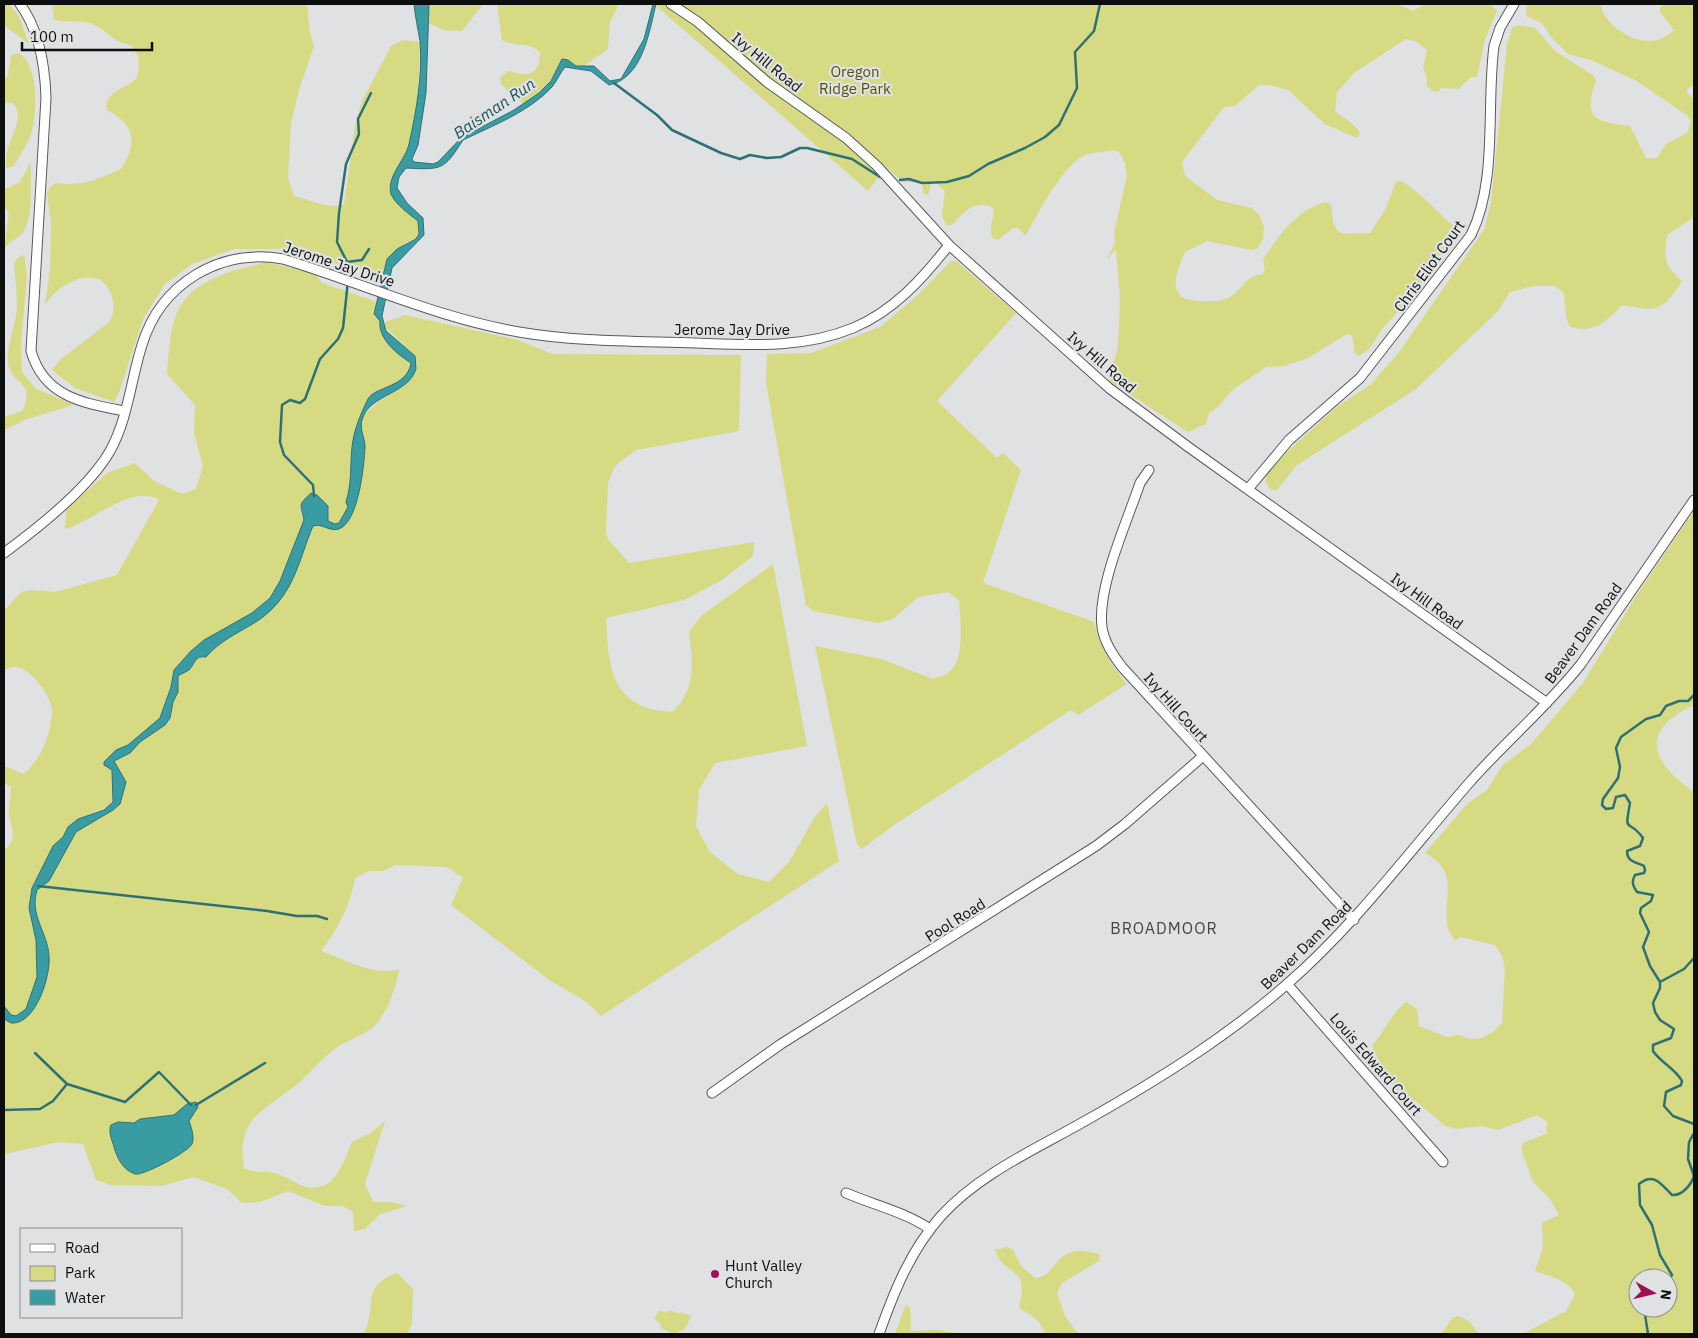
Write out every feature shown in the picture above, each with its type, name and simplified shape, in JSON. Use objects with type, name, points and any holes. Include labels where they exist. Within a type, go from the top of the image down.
[{"type":"street","points":[[20,4],[28,17],[41,52],[46,83],[31,352],[35,365],[42,376],[61,393],[97,406],[124,411]]},
{"type":"street","name":"Ivy Hill Road","points":[[671,4],[698,22],[766,82],[846,138],[877,166],[949,245],[1109,388],[1547,703]]},
{"type":"street","name":"Chris Eliot Court","points":[[1248,489],[1289,440],[1360,378],[1471,235],[1478,220],[1486,182],[1494,46],[1503,22],[1514,4]]},
{"type":"street","name":"Jerome Jay Drive","points":[[4,553],[70,497],[100,467],[112,448],[148,328],[167,298],[196,273],[231,260],[267,256],[328,273],[460,318],[518,332],[553,336],[738,345],[785,344],[831,336],[875,316],[912,289],[949,245]]},
{"type":"street","name":"Ivy Hill Court","points":[[1149,470],[1140,483],[1108,580],[1102,606],[1102,628],[1107,643],[1122,667],[1354,920]]},
{"type":"street","name":"Beaver Dam Road","points":[[879,1334],[900,1278],[930,1229],[955,1202],[970,1189],[1004,1167],[1155,1081],[1231,1030],[1287,984],[1354,920],[1470,783],[1547,703],[1581,664],[1694,500]]},
{"type":"street","name":"Pool Road","points":[[712,1093],[781,1044],[1088,851],[1125,824],[1202,756]]},
{"type":"street","name":"Louis Edward Court","points":[[1287,984],[1443,1162]]},
{"type":"street","points":[[846,1192],[879,1207],[908,1216],[930,1229]]},
{"type":"green space","points":[[4,4],[9,4],[19,16],[29,44],[4,25]]},
{"type":"green space","points":[[52,4],[307,4],[310,33],[314,46],[300,86],[291,123],[288,178],[294,196],[332,206],[344,205],[355,126],[362,101],[391,46],[403,40],[420,42],[418,95],[409,146],[395,175],[398,204],[418,221],[418,238],[405,243],[384,268],[384,277],[285,249],[234,249],[192,264],[165,284],[143,319],[119,393],[114,402],[75,388],[52,370],[61,359],[108,323],[113,312],[113,299],[103,282],[91,277],[75,280],[67,284],[54,294],[45,306],[50,269],[51,223],[47,193],[50,187],[56,183],[81,183],[97,179],[121,169],[130,151],[131,135],[123,121],[107,110],[107,104],[112,95],[136,79],[139,61],[137,53],[131,46],[116,40],[90,23],[54,20]]},
{"type":"green space","points":[[429,4],[483,4],[462,31],[444,30],[428,23]]},
{"type":"green space","points":[[497,4],[619,4],[610,22],[608,49],[585,65],[576,66],[568,60],[559,63],[550,82],[523,104],[501,84],[500,77],[509,71],[521,74],[531,73],[538,66],[540,53],[532,47],[512,44],[502,40]]},
{"type":"green space","name":"Oregon Ridge Park","points":[[654,4],[1397,4],[1413,11],[1425,4],[1490,4],[1497,11],[1485,39],[1477,77],[1471,77],[1458,89],[1441,88],[1438,92],[1432,91],[1429,86],[1427,89],[1427,78],[1423,68],[1427,50],[1417,42],[1406,39],[1354,73],[1337,92],[1335,111],[1356,127],[1360,133],[1357,138],[1325,124],[1288,90],[1270,85],[1259,85],[1235,106],[1224,107],[1182,162],[1185,176],[1217,200],[1252,208],[1260,216],[1264,228],[1263,239],[1257,249],[1251,250],[1207,241],[1185,252],[1178,269],[1176,285],[1177,292],[1182,297],[1190,300],[1218,301],[1225,299],[1237,292],[1250,278],[1262,274],[1265,270],[1263,259],[1276,241],[1289,225],[1314,206],[1325,202],[1331,204],[1334,223],[1336,229],[1340,232],[1351,234],[1370,233],[1385,210],[1396,182],[1401,181],[1409,186],[1459,230],[1459,235],[1447,246],[1411,298],[1383,328],[1369,349],[1359,356],[1355,353],[1352,335],[1347,334],[1308,358],[1284,366],[1266,367],[1231,391],[1219,406],[1209,413],[1206,424],[1188,432],[1109,381],[1118,346],[1120,300],[1116,249],[1107,260],[1115,242],[1114,232],[1127,176],[1125,164],[1120,153],[1115,150],[1093,153],[1084,155],[1074,163],[1050,193],[1026,236],[1018,228],[1013,228],[998,240],[992,238],[991,228],[994,212],[993,208],[987,205],[970,208],[952,225],[946,225],[942,215],[945,191],[932,180],[928,195],[923,193],[922,182],[903,182],[886,167],[868,191]]},
{"type":"green space","points":[[1527,4],[1601,4],[1606,18],[1618,30],[1634,38],[1649,41],[1663,38],[1674,30],[1660,12],[1660,7],[1666,4],[1694,4],[1694,84],[1687,89],[1687,93],[1694,99],[1694,217],[1667,235],[1665,250],[1668,265],[1682,281],[1670,298],[1658,307],[1644,308],[1622,305],[1599,325],[1586,329],[1570,327],[1566,317],[1564,293],[1555,286],[1533,286],[1510,292],[1497,312],[1416,389],[1297,465],[1276,491],[1270,489],[1265,481],[1270,467],[1338,406],[1371,384],[1400,351],[1484,230],[1491,203],[1507,44],[1512,28],[1518,25],[1535,28],[1555,51],[1594,76],[1596,81],[1591,104],[1595,116],[1608,123],[1630,126],[1646,158],[1657,158],[1666,144],[1687,133],[1691,122],[1688,116],[1635,80],[1591,60],[1568,54],[1551,37],[1542,23],[1526,16]]},
{"type":"green space","points":[[18,53],[25,58],[33,77],[35,88],[34,122],[27,144],[14,166],[7,168],[7,151],[18,118],[17,110],[13,103],[4,103],[4,80],[8,76],[11,55]]},
{"type":"green space","points":[[31,162],[31,197],[27,223],[24,231],[4,249],[9,213],[4,206],[4,190],[20,182]]},
{"type":"green space","points":[[24,255],[27,275],[21,344],[22,372],[35,388],[74,405],[27,419],[4,430],[4,417],[22,411],[27,395],[26,389],[12,373],[8,359],[9,344],[17,306],[14,263]]},
{"type":"green space","points":[[951,261],[956,261],[1016,313],[937,401],[997,458],[1003,453],[1021,470],[983,583],[1094,622],[1106,655],[1127,684],[1078,715],[1071,710],[891,827],[862,849],[857,844],[815,646],[881,659],[933,679],[948,673],[954,667],[960,650],[959,600],[948,592],[918,597],[893,619],[878,623],[813,611],[806,605],[766,383],[767,354],[811,353],[880,327],[918,295]]},
{"type":"green space","points":[[265,262],[314,273],[322,283],[377,302],[374,316],[380,321],[382,334],[390,346],[411,364],[403,378],[372,394],[362,411],[351,454],[350,481],[346,502],[348,507],[339,523],[335,524],[328,521],[329,509],[314,493],[300,508],[304,520],[280,581],[269,598],[252,613],[204,640],[174,670],[171,687],[160,718],[128,745],[119,748],[104,765],[112,770],[112,805],[78,819],[68,827],[63,837],[53,846],[32,888],[29,909],[36,940],[37,977],[26,1009],[16,1016],[11,1015],[4,1006],[4,851],[11,842],[13,834],[9,815],[11,787],[4,783],[4,766],[24,774],[30,768],[44,746],[50,729],[52,712],[49,699],[34,678],[21,668],[14,667],[4,670],[4,611],[21,592],[32,590],[55,592],[117,575],[159,500],[148,496],[136,496],[65,529],[66,510],[107,473],[135,463],[154,481],[182,494],[196,489],[203,466],[194,433],[195,405],[167,374],[173,325],[184,301],[193,291],[206,282],[224,274]]},
{"type":"green space","points":[[405,315],[518,340],[552,354],[741,355],[739,431],[636,450],[615,466],[608,483],[606,532],[608,539],[629,563],[754,542],[753,556],[722,580],[684,600],[606,618],[609,654],[617,683],[625,694],[637,703],[652,709],[672,712],[680,704],[689,685],[692,665],[689,632],[701,616],[773,564],[807,746],[715,763],[699,790],[696,826],[710,852],[738,874],[769,882],[789,862],[814,818],[827,803],[839,861],[601,1016],[588,1003],[548,979],[451,905],[463,878],[447,867],[395,865],[383,871],[369,871],[355,878],[350,898],[342,917],[321,951],[369,969],[389,971],[399,969],[390,1002],[384,1014],[371,1029],[331,1052],[301,1081],[255,1117],[248,1126],[244,1137],[243,1151],[244,1168],[278,1174],[303,1186],[314,1188],[330,1182],[336,1176],[352,1142],[371,1133],[385,1121],[365,1184],[373,1202],[391,1202],[407,1206],[380,1214],[365,1229],[354,1231],[353,1212],[343,1206],[325,1206],[288,1191],[260,1202],[242,1203],[227,1189],[194,1177],[161,1186],[111,1185],[96,1180],[83,1144],[59,1142],[4,1154],[4,1019],[15,1022],[25,1018],[33,1009],[40,997],[48,968],[48,945],[40,930],[36,912],[37,890],[47,883],[76,832],[103,816],[121,801],[124,791],[121,772],[114,761],[126,756],[140,742],[165,725],[170,718],[173,702],[178,692],[178,676],[190,669],[196,659],[206,657],[221,642],[249,626],[275,606],[296,573],[313,526],[322,525],[336,530],[354,508],[358,496],[365,448],[361,434],[363,416],[379,401],[403,387],[415,356],[385,327],[385,322]],"holes":[[[196,1102],[197,1108],[189,1121],[193,1134],[190,1146],[173,1158],[141,1174],[125,1167],[121,1163],[116,1153],[110,1130],[120,1122],[139,1121],[176,1114]]]},
{"type":"green space","points":[[1694,511],[1694,705],[1676,715],[1665,725],[1658,736],[1657,747],[1660,758],[1668,769],[1679,781],[1694,792],[1694,1334],[1523,1334],[1566,1311],[1575,1295],[1564,1282],[1535,1271],[1543,1248],[1542,1223],[1559,1215],[1550,1199],[1533,1182],[1521,1149],[1523,1143],[1546,1134],[1547,1122],[1537,1115],[1498,1130],[1481,1126],[1457,1129],[1445,1126],[1417,1102],[1396,1089],[1388,1080],[1372,1046],[1396,1012],[1406,1002],[1417,1009],[1419,1026],[1447,1037],[1459,1035],[1470,1039],[1482,1038],[1493,1032],[1502,1023],[1505,968],[1502,956],[1495,945],[1461,937],[1455,941],[1447,925],[1448,884],[1446,875],[1436,860],[1425,853],[1468,803],[1487,790],[1502,766],[1532,743],[1583,683],[1636,596]]},
{"type":"green space","points":[[1007,1247],[1013,1250],[1021,1266],[1035,1278],[1047,1274],[1066,1254],[1084,1251],[1100,1255],[1099,1261],[1062,1283],[1057,1293],[1065,1316],[1078,1334],[1045,1334],[1038,1321],[1019,1308],[1022,1284],[1015,1273],[999,1259],[995,1250]]},
{"type":"green space","points":[[397,1273],[413,1289],[412,1324],[407,1334],[364,1334],[368,1324],[374,1290],[386,1278]]},
{"type":"green space","points":[[906,1304],[910,1308],[911,1331],[935,1330],[963,1334],[895,1334]]},
{"type":"green space","points":[[660,1310],[666,1313],[670,1310],[691,1316],[685,1329],[674,1334],[661,1328],[661,1325],[654,1318]]},
{"type":"green space","points":[[1458,1316],[1469,1321],[1479,1334],[1442,1334],[1452,1318]]},
{"type":"water","points":[[414,4],[429,4],[426,93],[418,145],[412,159],[414,162],[433,164],[438,162],[461,138],[514,110],[539,93],[551,81],[562,59],[568,60],[576,66],[594,66],[610,81],[621,79],[644,39],[653,4],[656,4],[643,52],[630,73],[620,81],[609,85],[591,71],[565,67],[552,87],[543,96],[510,118],[463,140],[446,163],[427,169],[406,168],[399,177],[397,188],[407,203],[423,218],[424,235],[392,268],[382,316],[386,331],[415,356],[416,369],[406,384],[374,403],[363,417],[361,429],[365,447],[363,466],[359,492],[351,515],[346,524],[339,529],[313,526],[295,574],[274,607],[256,622],[212,650],[206,657],[198,658],[190,669],[178,676],[178,692],[173,702],[170,718],[165,725],[140,742],[130,753],[114,761],[126,782],[120,804],[76,832],[49,881],[37,890],[35,908],[46,939],[49,956],[47,975],[35,1008],[20,1021],[11,1023],[4,1019],[4,1006],[11,1015],[16,1016],[26,1009],[37,977],[36,940],[29,908],[32,888],[53,846],[63,837],[68,827],[78,819],[104,810],[113,802],[112,770],[104,765],[104,762],[116,750],[128,745],[160,718],[171,687],[174,670],[191,651],[204,640],[252,613],[270,598],[280,581],[304,520],[301,505],[307,497],[311,493],[317,495],[328,506],[328,521],[335,524],[339,523],[348,507],[346,502],[350,481],[353,441],[365,405],[368,399],[377,391],[397,382],[408,371],[411,363],[395,351],[385,340],[380,328],[380,321],[374,314],[387,259],[397,249],[416,239],[419,234],[418,221],[396,201],[391,194],[390,188],[391,181],[409,144],[418,93],[421,54]]},
{"type":"water","points":[[196,1102],[198,1107],[189,1121],[193,1138],[189,1148],[165,1163],[140,1174],[135,1174],[124,1167],[111,1139],[111,1125],[118,1122],[134,1123],[140,1119],[174,1115],[187,1104]]},
{"type":"waterway","points":[[900,180],[909,179],[922,183],[947,182],[969,176],[988,164],[1045,137],[1059,125],[1077,88],[1075,52],[1094,31],[1100,4]]},
{"type":"waterway","points":[[614,83],[657,115],[672,130],[721,153],[740,159],[750,155],[767,158],[781,157],[800,148],[807,148],[852,159],[880,177]]},
{"type":"waterway","points":[[314,496],[313,485],[284,455],[280,442],[282,405],[290,400],[300,403],[305,399],[320,359],[338,339],[343,328],[349,271],[347,262],[337,242],[339,213],[346,164],[359,134],[358,119],[371,93]]},
{"type":"waterway","points":[[347,262],[362,260],[369,249]]},
{"type":"waterway","points":[[1694,695],[1688,701],[1679,701],[1666,706],[1660,715],[1646,719],[1621,737],[1616,748],[1620,767],[1618,778],[1603,799],[1602,805],[1606,809],[1613,808],[1616,797],[1625,795],[1630,803],[1628,823],[1643,838],[1640,846],[1627,851],[1627,855],[1632,861],[1644,866],[1644,873],[1635,875],[1633,880],[1637,892],[1653,895],[1651,901],[1641,908],[1640,913],[1649,932],[1643,947],[1650,966],[1660,982],[1660,988],[1653,1003],[1655,1012],[1660,1020],[1674,1029],[1671,1038],[1653,1045],[1653,1051],[1682,1081],[1681,1085],[1666,1092],[1664,1106],[1673,1116],[1694,1124]]},
{"type":"waterway","points":[[38,886],[267,911],[297,916],[317,916],[327,919]]},
{"type":"waterway","points":[[1660,982],[1684,969],[1694,958]]},
{"type":"waterway","points":[[35,1053],[67,1084],[125,1102],[159,1072],[191,1105]]},
{"type":"waterway","points":[[196,1105],[265,1063]]},
{"type":"waterway","points":[[4,1110],[40,1109],[53,1101],[67,1084]]},
{"type":"waterway","points":[[1668,1268],[1660,1255],[1652,1225],[1640,1205],[1639,1184],[1653,1179],[1672,1195],[1679,1194],[1686,1189],[1694,1176],[1688,1159],[1689,1142],[1694,1133]]},
{"type":"waterway","points":[[1646,1318],[1648,1334]]},
{"type":"place","name":"Hunt Valley Church","points":[[715,1274]]},
{"type":"district","name":"BROADMOOR","points":[[1164,928]]},
{"type":"water label","name":"Baisman Run","points":[[494,108]]}]
